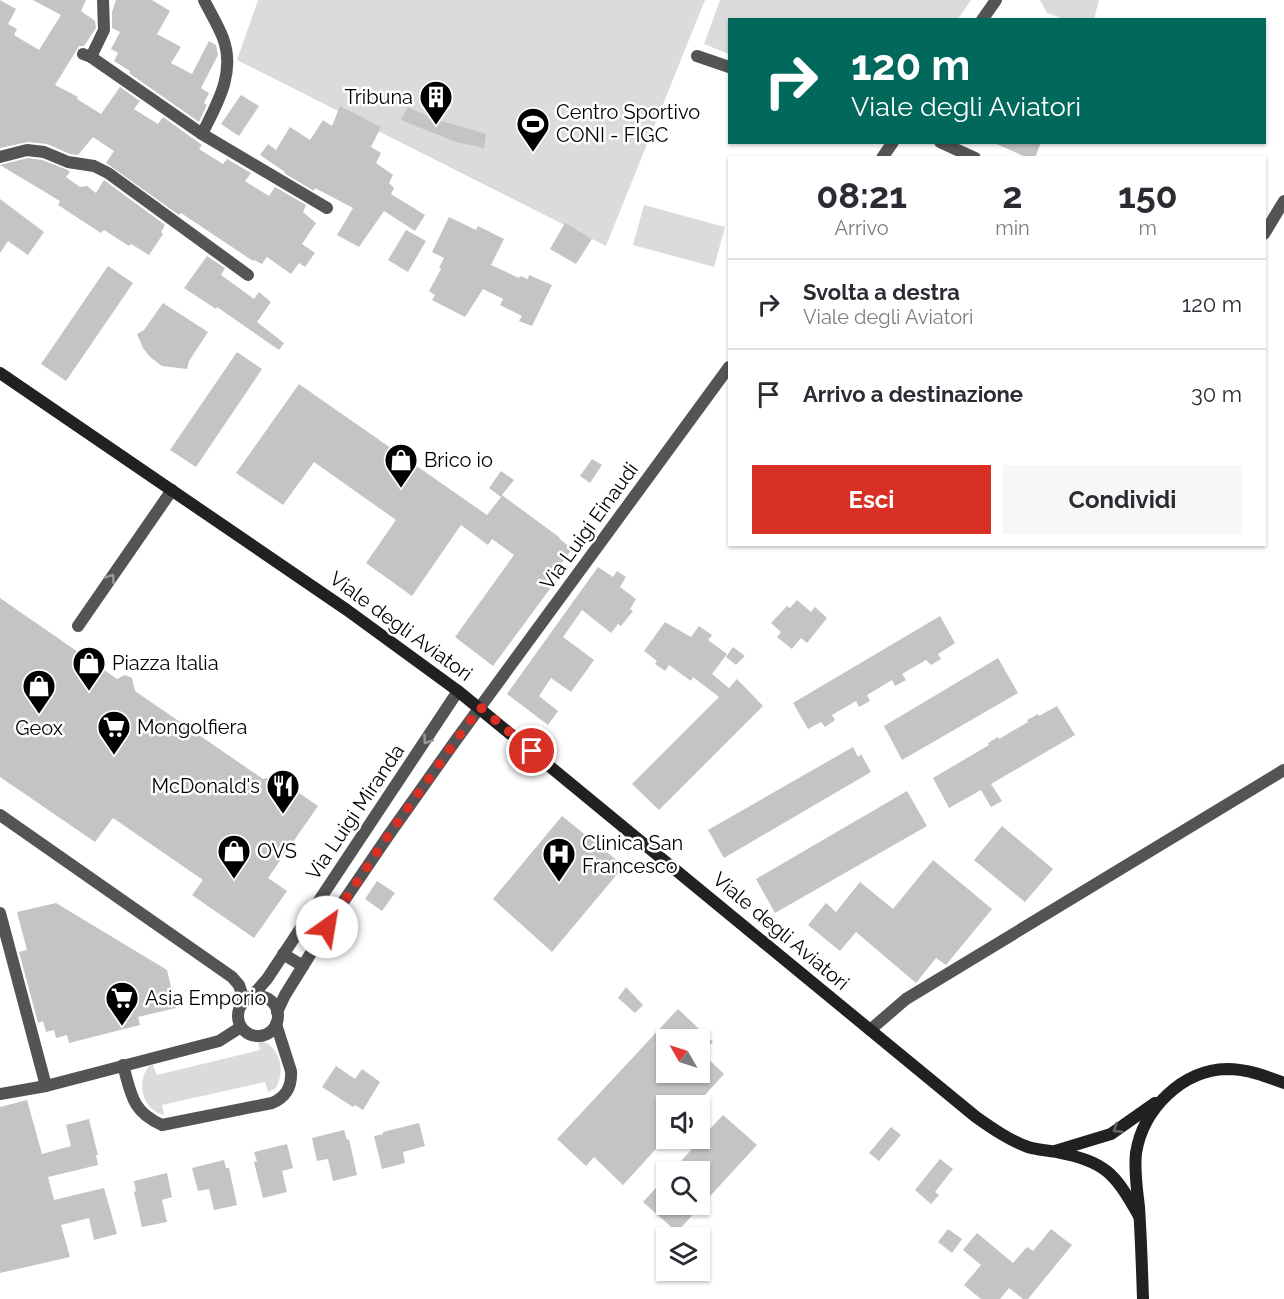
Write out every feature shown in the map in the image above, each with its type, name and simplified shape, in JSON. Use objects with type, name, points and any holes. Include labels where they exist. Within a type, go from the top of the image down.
[{"type":"main road","name":"Viale degli Aviatori","points":[[0,373],[347,610],[480,707],[976,1117],[1002,1135],[1030,1148],[1054,1151],[1092,1161],[1109,1172],[1124,1190],[1139,1216]]},
{"type":"main road","name":"Viale degli Aviatori","points":[[1054,1151],[1111,1134],[1183,1082],[1204,1073],[1225,1069],[1243,1070],[1284,1083]]},
{"type":"main road","name":"Viale degli Aviatori","points":[[1143,1298],[1136,1152],[1144,1128],[1153,1111],[1165,1096]]},
{"type":"street","points":[[103,0],[104,30],[87,56],[202,134],[327,208]]},
{"type":"street","points":[[202,134],[223,92],[228,68],[223,39],[204,0]]},
{"type":"street","points":[[983,18],[996,0]]},
{"type":"street","points":[[697,56],[728,67]]},
{"type":"street","points":[[944,144],[971,156]]},
{"type":"street","points":[[0,157],[27,150],[44,153],[68,162],[94,166],[108,173],[248,274]]},
{"type":"street","points":[[1266,231],[1284,201]]},
{"type":"street","name":"Via Luigi Einaudi","points":[[480,707],[728,368]]},
{"type":"street","points":[[78,626],[172,490]]},
{"type":"street","name":"Via Luigi Miranda","points":[[248,998],[261,988],[458,691]]},
{"type":"street","name":"Via Luigi Miranda","points":[[277,1018],[285,995],[339,908],[480,707]]},
{"type":"street","points":[[870,1030],[906,999],[1284,770]]},
{"type":"street","points":[[0,815],[232,977],[248,998]]},
{"type":"street","points":[[368,826],[387,839]]},
{"type":"street","points":[[0,913],[46,1086]]},
{"type":"street","points":[[283,954],[303,966]]},
{"type":"street","points":[[123,1065],[137,1107],[148,1119],[162,1125],[272,1103],[283,1098],[292,1078],[277,1018],[271,1000],[265,997],[248,998],[238,1010],[241,1027],[246,1032],[259,1036],[271,1030],[277,1018]]},
{"type":"street","points":[[0,1094],[46,1086],[219,1041],[241,1027]]},
{"type":"shaded area","name":"Centro Sportivo CONI - FIGC","points":[[258,0],[705,0],[606,246],[237,60]]},
{"type":"shaded area","points":[[720,0],[971,0],[959,18],[728,18],[728,54],[704,44]]},
{"type":"shaded area","points":[[1040,0],[1099,0],[1094,18],[1061,18],[1047,13]]},
{"type":"shaded area","points":[[644,205],[725,227],[714,267],[633,245]]},
{"type":"shaded area","points":[[261,1040],[273,1049],[280,1061],[280,1075],[275,1089],[268,1092],[265,1082],[162,1105],[164,1115],[146,1102],[142,1087],[145,1072],[149,1066],[153,1065],[157,1075],[260,1050],[258,1042]]},
{"type":"building","points":[[0,0],[16,9],[8,24],[17,29],[14,35],[39,50],[61,15],[33,0],[86,0],[81,11],[95,21],[96,28],[84,46],[79,46],[55,85],[78,97],[77,99],[101,114],[120,87],[140,101],[134,109],[158,124],[163,117],[202,145],[199,149],[223,164],[227,159],[251,173],[245,181],[269,196],[275,187],[306,205],[303,212],[316,223],[302,244],[315,253],[305,267],[299,263],[291,274],[267,257],[262,264],[253,261],[181,213],[179,215],[106,163],[114,151],[93,137],[78,155],[47,144],[28,142],[0,148]]},
{"type":"building","points":[[116,0],[152,0],[170,11],[157,34],[181,47],[171,63],[192,74],[209,41],[216,45],[218,55],[201,88],[209,93],[204,103],[207,105],[199,122],[114,61],[118,53],[111,49],[120,32],[112,28],[112,12]]},
{"type":"building","points":[[241,95],[259,106],[239,136],[221,124]]},
{"type":"building","points":[[340,106],[381,127],[371,147],[381,153],[376,163],[393,175],[389,183],[394,188],[391,194],[425,215],[415,231],[384,211],[359,247],[337,235],[353,208],[315,188],[314,191],[260,155],[268,144],[276,150],[290,127],[310,140],[323,120],[332,126]]},
{"type":"building","name":"Tribuna","points":[[408,107],[432,118],[486,134],[484,148],[456,142],[401,120]]},
{"type":"building","points":[[996,144],[1040,144],[1036,156],[1024,156]]},
{"type":"building","points":[[28,158],[42,160],[68,170],[70,172],[66,177],[80,187],[87,186],[96,193],[104,180],[165,225],[161,232],[163,234],[149,255],[131,244],[129,246],[104,230],[101,233],[58,205],[60,201],[0,165]]},
{"type":"building","points":[[0,199],[44,232],[28,255],[8,241],[0,253]]},
{"type":"building","points":[[449,217],[476,230],[478,226],[504,239],[491,265],[519,278],[520,276],[528,279],[529,275],[552,285],[532,326],[519,321],[522,316],[500,305],[503,299],[483,289],[465,317],[432,300],[435,295],[429,291],[441,269],[439,268],[444,258],[432,252]]},
{"type":"building","points":[[565,223],[592,239],[576,264],[550,249]]},
{"type":"building","points":[[406,230],[426,241],[408,272],[388,260]]},
{"type":"building","points":[[207,256],[225,268],[221,275],[254,299],[259,292],[271,302],[257,322],[284,343],[279,350],[217,307],[216,309],[184,288]]},
{"type":"building","points":[[108,266],[133,283],[66,381],[41,364]]},
{"type":"building","points":[[163,303],[208,332],[189,361],[187,369],[162,366],[150,357],[137,334],[144,330]]},
{"type":"building","points":[[237,352],[262,369],[196,467],[170,450]]},
{"type":"building","name":"Brico io","points":[[299,384],[487,515],[501,497],[489,488],[501,471],[514,480],[502,495],[572,549],[550,579],[555,582],[493,666],[455,637],[514,555],[492,539],[488,545],[461,525],[412,596],[366,563],[396,520],[314,462],[283,505],[236,473]]},
{"type":"building","points":[[592,459],[602,465],[590,483],[580,476]]},
{"type":"building","points":[[598,567],[613,577],[617,571],[626,577],[620,587],[636,599],[630,609],[633,611],[621,626],[618,624],[611,633],[582,610],[563,637],[594,660],[571,692],[551,678],[539,696],[558,711],[548,725],[507,694]]},
{"type":"building","name":"Mongolfiera","points":[[0,598],[117,679],[125,675],[132,678],[135,691],[263,779],[275,776],[285,793],[289,786],[318,806],[268,878],[287,891],[254,938],[192,895],[203,880],[113,818],[95,842],[0,777]]},
{"type":"building","points":[[797,600],[811,612],[815,607],[827,618],[807,643],[801,638],[792,649],[777,637],[781,632],[771,623],[787,606],[790,608]]},
{"type":"building","points":[[940,616],[955,643],[938,654],[941,659],[931,665],[926,660],[902,674],[906,680],[895,686],[892,680],[867,695],[870,701],[859,707],[856,701],[832,715],[835,720],[825,727],[821,722],[808,729],[793,703]]},
{"type":"building","points":[[665,622],[691,637],[699,626],[712,635],[708,640],[727,654],[712,674],[729,688],[737,679],[763,706],[659,810],[632,784],[719,697],[693,677],[691,681],[669,665],[665,671],[655,664],[657,661],[644,651]]},
{"type":"building","points":[[733,647],[745,656],[736,665],[726,657]]},
{"type":"building","points":[[998,658],[1018,693],[902,760],[884,726]]},
{"type":"building","points":[[1057,706],[1075,735],[991,784],[1002,801],[991,807],[981,790],[949,808],[933,778],[989,745],[988,743],[998,737],[999,739],[1028,722],[1027,720]]},
{"type":"building","points":[[853,747],[858,757],[861,754],[871,772],[724,858],[708,830]]},
{"type":"building","points":[[907,791],[927,826],[775,913],[756,879]]},
{"type":"building","name":"Clinica San Francesco","points":[[562,816],[624,866],[552,952],[493,899]]},
{"type":"building","points":[[1002,826],[1053,869],[1025,902],[974,860]]},
{"type":"building","points":[[933,860],[992,909],[946,965],[936,958],[916,983],[856,932],[840,951],[808,925],[826,903],[836,912],[860,882],[893,909]]},
{"type":"building","points":[[377,881],[395,893],[382,911],[365,899]]},
{"type":"building","points":[[56,903],[167,970],[176,1008],[138,1017],[140,1025],[69,1043],[67,1035],[56,1038],[54,1030],[46,1032],[43,1021],[38,1023],[19,952],[27,950],[17,912]]},
{"type":"building","points":[[626,987],[643,1005],[635,1013],[618,998]]},
{"type":"building","points":[[678,1009],[699,1029],[659,1029]]},
{"type":"building","points":[[656,1033],[656,1083],[710,1083],[710,1061],[724,1074],[705,1095],[656,1095],[656,1149],[623,1185],[594,1157],[586,1166],[557,1139]]},
{"type":"building","points":[[336,1066],[355,1079],[362,1069],[380,1082],[363,1110],[355,1105],[353,1107],[322,1087]]},
{"type":"building","points":[[27,1100],[42,1154],[71,1146],[66,1125],[89,1119],[98,1155],[96,1155],[98,1165],[48,1177],[54,1200],[104,1188],[117,1234],[94,1240],[89,1218],[61,1225],[70,1257],[0,1273],[0,1107]]},
{"type":"building","points":[[723,1115],[757,1145],[710,1196],[710,1161],[681,1161],[692,1149],[710,1149],[710,1129]]},
{"type":"building","points":[[419,1123],[425,1146],[403,1152],[405,1163],[382,1169],[374,1136]]},
{"type":"building","points":[[891,1127],[901,1135],[879,1161],[869,1153]]},
{"type":"building","points":[[344,1130],[347,1140],[349,1139],[357,1175],[333,1181],[328,1159],[317,1161],[312,1138]]},
{"type":"building","points":[[287,1144],[293,1168],[282,1171],[287,1192],[263,1198],[254,1162],[257,1161],[254,1152]]},
{"type":"building","points":[[940,1159],[953,1169],[935,1192],[939,1195],[931,1204],[915,1190]]},
{"type":"building","points":[[224,1160],[226,1168],[229,1168],[237,1205],[214,1210],[209,1189],[198,1191],[192,1168]]},
{"type":"building","points":[[167,1173],[172,1197],[162,1200],[167,1222],[142,1227],[134,1192],[136,1191],[134,1181]]},
{"type":"building","points":[[656,1188],[656,1213],[643,1202]]},
{"type":"building","points":[[658,1215],[693,1215],[682,1227],[671,1227]]},
{"type":"building","points":[[948,1229],[962,1239],[952,1253],[938,1242]]},
{"type":"building","points":[[1051,1229],[1072,1245],[1028,1299],[1023,1299],[1009,1288],[1000,1299],[981,1299],[964,1285],[981,1265],[963,1250],[977,1233],[1013,1263],[1027,1247],[1033,1251]]},
{"type":"place","name":"Tribuna","points":[[436,126]]},
{"type":"place","name":"Centro Sportivo CONI - FIGC","points":[[533,153]]},
{"type":"place","name":"Brico io","points":[[401,489]]},
{"type":"place","name":"Piazza Italia","points":[[89,692]]},
{"type":"place","name":"Geox","points":[[39,715]]},
{"type":"place","name":"Mongolfiera","points":[[114,756]]},
{"type":"place","name":"McDonald's","points":[[283,815]]},
{"type":"place","name":"OVS","points":[[234,880]]},
{"type":"place","name":"Clinica San Francesco","points":[[559,883]]},
{"type":"place","name":"Asia Emporio","points":[[122,1027]]},
{"type":"route","points":[[327,927],[388,836],[480,707],[532,751]]}]
